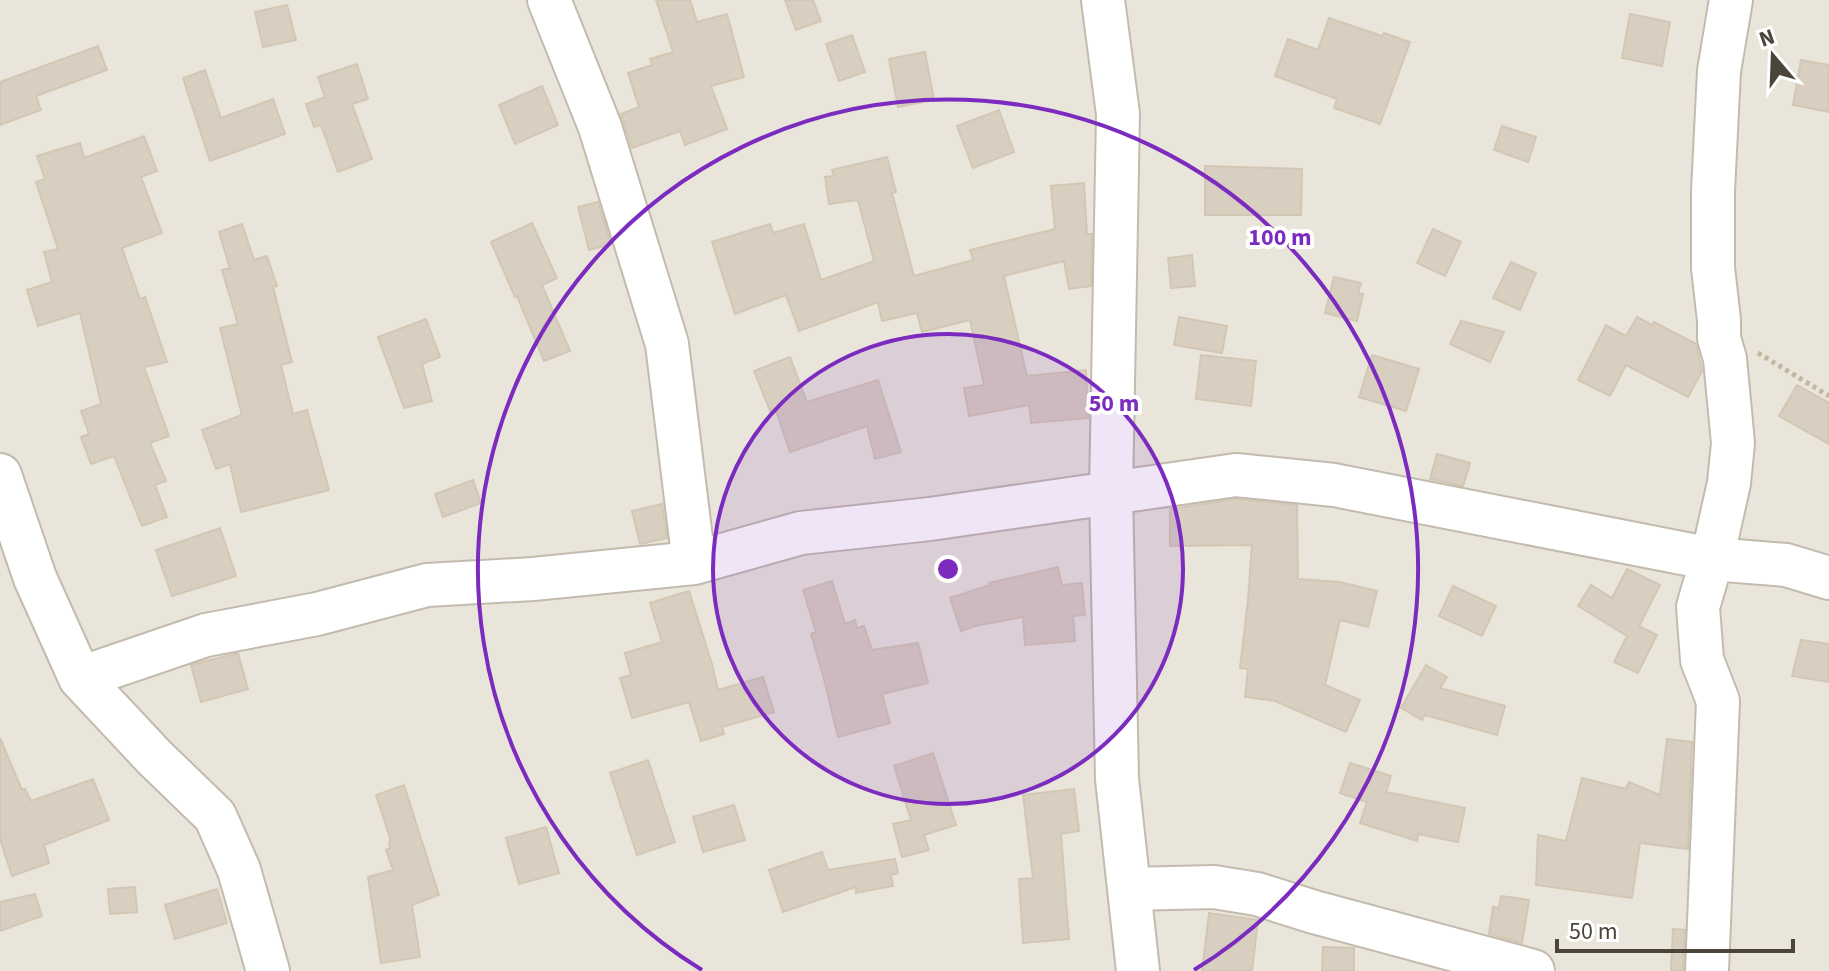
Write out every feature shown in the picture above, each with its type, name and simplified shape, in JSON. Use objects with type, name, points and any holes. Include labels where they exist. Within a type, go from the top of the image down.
[{"type":"street","points":[[549,0],[600,127],[667,344],[694,563]]},
{"type":"street","points":[[1103,0],[1118,114],[1111,492],[1117,779],[1138,971]]},
{"type":"street","points":[[1707,971],[1718,701],[1702,660],[1698,607],[1729,483],[1733,443],[1713,268],[1719,71],[1731,0]]},
{"type":"street","points":[[0,475],[35,578],[80,678],[215,816],[239,870],[268,971]]},
{"type":"street","points":[[80,678],[206,635],[317,614],[427,585],[533,579],[694,563],[801,533],[930,519],[1236,475],[1334,485],[1712,559],[1786,565],[1829,578]]},
{"type":"street","points":[[1129,889],[1214,887],[1257,894],[1533,971]]},
{"type":"path","points":[[1719,338],[1764,355],[1829,396]]},
{"type":"shaded area","points":[[0,0],[1829,0],[1829,971],[0,971]]},
{"type":"building","points":[[656,0],[690,0],[697,22],[727,14],[744,77],[711,86],[727,129],[685,145],[680,131],[632,148],[621,114],[639,107],[628,73],[652,65],[650,59],[673,52]]},
{"type":"building","points":[[785,0],[813,0],[821,21],[796,30]]},
{"type":"building","points":[[287,5],[296,40],[263,47],[255,12]]},
{"type":"building","points":[[1630,14],[1670,22],[1662,66],[1622,58]]},
{"type":"building","points":[[1329,18],[1410,42],[1380,124],[1334,108],[1337,99],[1275,76],[1288,39],[1318,50]]},
{"type":"building","points":[[852,35],[865,72],[839,81],[826,44]]},
{"type":"building","points":[[98,46],[107,70],[36,96],[41,110],[0,125],[0,82]]},
{"type":"building","points":[[925,52],[934,100],[898,107],[889,59]]},
{"type":"building","points":[[1801,60],[1829,65],[1829,112],[1793,105]]},
{"type":"building","points":[[357,64],[368,99],[352,104],[372,159],[338,172],[321,125],[314,127],[306,104],[325,97],[318,77]]},
{"type":"building","points":[[205,70],[221,118],[273,99],[285,134],[210,161],[183,78]]},
{"type":"building","points":[[542,86],[558,125],[515,144],[499,105]]},
{"type":"building","points":[[999,110],[1014,152],[973,168],[957,126]]},
{"type":"building","points":[[1502,126],[1536,137],[1528,162],[1494,150]]},
{"type":"building","points":[[144,136],[157,171],[141,177],[162,233],[122,248],[140,299],[145,297],[167,362],[144,367],[169,436],[150,443],[166,481],[155,485],[167,517],[142,526],[114,456],[91,464],[81,437],[89,434],[81,411],[101,404],[80,313],[38,326],[27,290],[52,282],[44,252],[58,249],[36,182],[45,179],[37,156],[80,143],[84,158]]},
{"type":"building","points":[[887,157],[896,192],[892,193],[914,276],[973,260],[970,250],[1055,229],[1051,186],[1084,183],[1087,234],[1092,234],[1091,286],[1069,289],[1064,261],[1004,276],[1027,376],[1086,370],[1088,418],[1031,423],[1029,405],[969,416],[964,388],[984,385],[970,320],[922,332],[917,313],[882,321],[878,302],[799,331],[786,295],[735,314],[712,242],[770,224],[773,233],[804,224],[821,280],[874,261],[858,200],[829,204],[825,177],[834,176],[832,170]]},
{"type":"building","points":[[1205,166],[1302,169],[1301,215],[1205,215]]},
{"type":"building","points":[[598,202],[611,244],[589,250],[578,207]]},
{"type":"building","points":[[532,223],[557,278],[542,285],[570,351],[544,361],[491,242]]},
{"type":"building","points":[[242,224],[254,260],[267,256],[277,286],[273,287],[292,362],[281,365],[293,414],[307,410],[329,490],[241,512],[230,464],[216,469],[202,430],[242,415],[220,328],[238,324],[222,270],[230,268],[219,232]]},
{"type":"building","points":[[1433,229],[1461,242],[1445,276],[1417,263]]},
{"type":"building","points":[[1192,255],[1195,286],[1171,288],[1168,258]]},
{"type":"building","points":[[1511,262],[1536,273],[1520,310],[1493,298]]},
{"type":"building","points":[[1334,277],[1361,283],[1358,293],[1363,294],[1357,321],[1325,313]]},
{"type":"building","points":[[1179,317],[1227,326],[1222,353],[1174,345]]},
{"type":"building","points":[[1637,317],[1652,325],[1654,322],[1696,344],[1702,371],[1688,397],[1626,365],[1610,396],[1578,380],[1606,325],[1626,336]]},
{"type":"building","points":[[426,319],[440,357],[422,364],[432,401],[404,408],[378,337]]},
{"type":"building","points":[[1461,321],[1504,332],[1490,362],[1450,344]]},
{"type":"building","points":[[1201,355],[1256,361],[1251,406],[1196,399]]},
{"type":"building","points":[[1372,355],[1419,369],[1406,411],[1359,397]]},
{"type":"building","points":[[790,357],[807,402],[878,380],[901,452],[875,459],[867,426],[790,452],[776,411],[771,413],[754,371]]},
{"type":"building","points":[[1797,385],[1829,403],[1829,444],[1779,416]]},
{"type":"building","points":[[1437,454],[1470,463],[1463,486],[1430,479]]},
{"type":"building","points":[[473,480],[481,503],[443,517],[435,494]]},
{"type":"building","points":[[1236,499],[1297,505],[1298,579],[1340,582],[1377,591],[1368,627],[1340,620],[1325,685],[1360,700],[1346,732],[1275,701],[1245,697],[1248,669],[1240,668],[1252,545],[1170,546],[1170,509]]},
{"type":"building","points":[[662,504],[667,538],[640,544],[632,511]]},
{"type":"building","points":[[220,528],[236,576],[172,596],[156,550]]},
{"type":"building","points":[[1058,567],[1062,585],[1082,583],[1085,615],[1073,616],[1075,641],[1025,645],[1023,617],[961,631],[950,598],[989,583]]},
{"type":"building","points":[[1627,569],[1660,585],[1639,626],[1657,635],[1638,673],[1614,662],[1627,636],[1578,606],[1591,585],[1612,598]]},
{"type":"building","points":[[832,581],[845,624],[855,620],[857,628],[864,626],[872,650],[918,643],[928,683],[882,694],[890,723],[838,737],[811,634],[816,632],[803,590]]},
{"type":"building","points":[[1453,586],[1496,606],[1482,636],[1439,616]]},
{"type":"building","points":[[689,591],[718,690],[763,677],[774,712],[722,727],[724,734],[701,741],[689,702],[632,718],[620,678],[631,675],[625,653],[662,642],[650,603]]},
{"type":"building","points":[[1801,640],[1829,644],[1829,682],[1792,676]]},
{"type":"building","points":[[238,653],[248,689],[201,702],[191,665]]},
{"type":"building","points":[[1426,665],[1447,677],[1440,688],[1505,706],[1497,735],[1425,715],[1422,720],[1401,708]]},
{"type":"building","points":[[0,738],[22,790],[25,789],[31,801],[93,779],[109,820],[44,845],[49,863],[12,876],[0,839]]},
{"type":"building","points":[[1667,739],[1692,742],[1688,849],[1640,843],[1632,898],[1536,885],[1538,835],[1566,841],[1582,778],[1626,789],[1629,782],[1660,795]]},
{"type":"building","points":[[933,753],[956,825],[924,835],[929,850],[902,857],[893,824],[911,820],[894,766]]},
{"type":"building","points":[[648,760],[675,842],[637,855],[610,773]]},
{"type":"building","points":[[1350,763],[1391,776],[1386,792],[1465,808],[1458,842],[1418,834],[1417,841],[1360,823],[1367,802],[1340,793]]},
{"type":"building","points":[[404,785],[439,895],[412,905],[420,957],[381,963],[368,877],[393,870],[386,850],[390,848],[391,841],[376,795]]},
{"type":"building","points":[[1074,789],[1079,831],[1061,834],[1069,939],[1023,943],[1019,879],[1033,878],[1023,795]]},
{"type":"building","points":[[734,805],[745,840],[703,852],[693,817]]},
{"type":"building","points":[[546,827],[559,873],[519,884],[506,838]]},
{"type":"building","points":[[822,852],[828,870],[895,859],[898,873],[891,875],[893,886],[856,893],[856,887],[783,912],[769,870]]},
{"type":"building","points":[[135,887],[137,912],[110,914],[108,889]]},
{"type":"building","points":[[217,889],[227,923],[175,939],[165,905]]},
{"type":"building","points":[[35,894],[42,916],[0,931],[0,902]]},
{"type":"building","points":[[1501,896],[1529,900],[1522,943],[1489,934],[1493,907],[1499,908]]},
{"type":"building","points":[[1209,913],[1258,920],[1252,971],[1202,971]]},
{"type":"building","points":[[1673,929],[1685,930],[1683,971],[1671,971]]},
{"type":"building","points":[[1323,947],[1354,948],[1354,971],[1322,971]]}]
